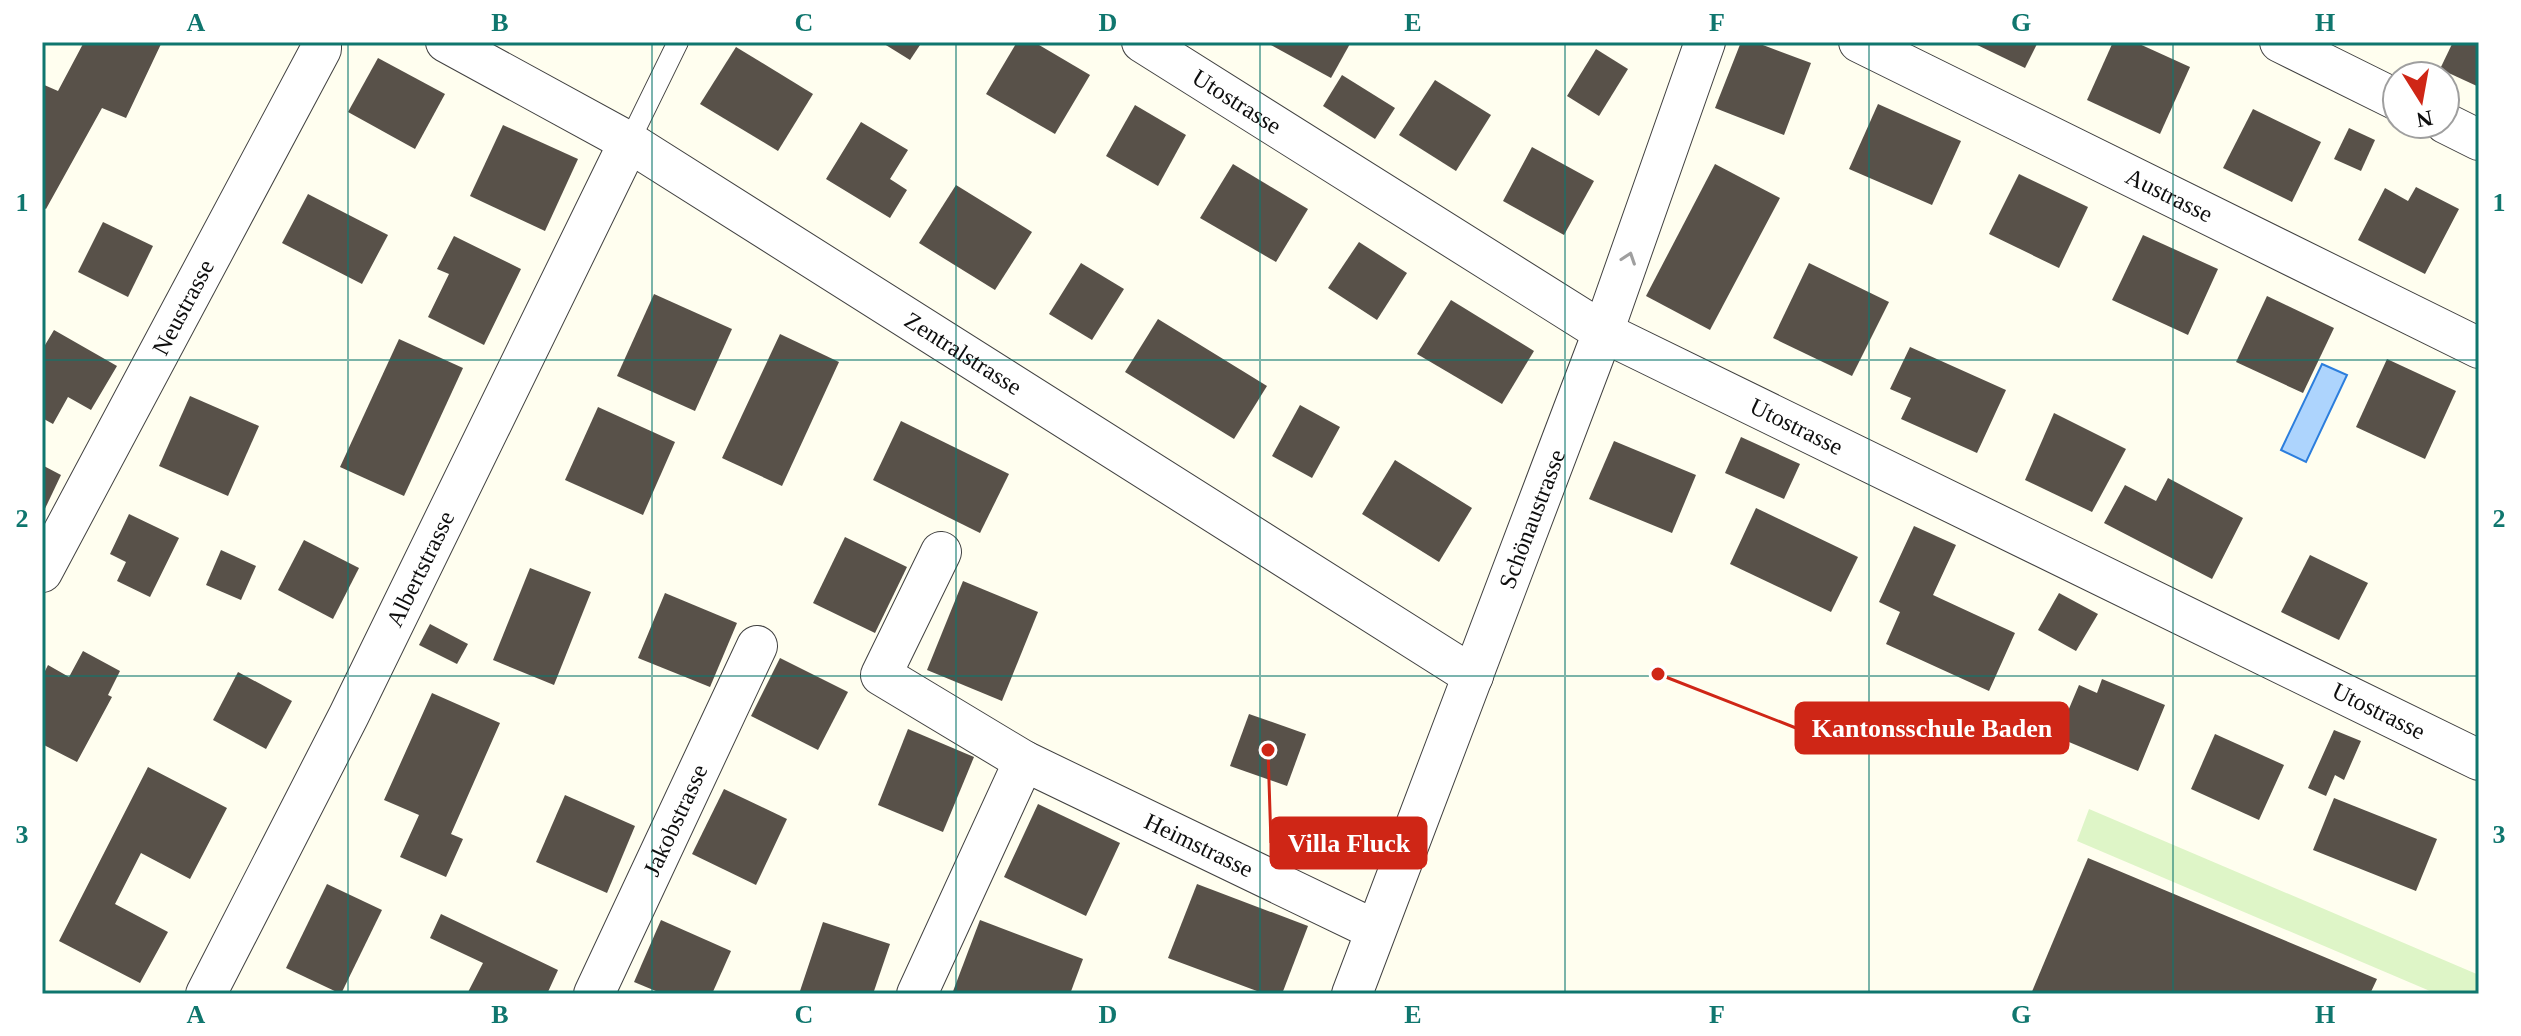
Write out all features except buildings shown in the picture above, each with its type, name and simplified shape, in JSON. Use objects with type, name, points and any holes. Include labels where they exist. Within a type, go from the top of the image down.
[{"type":"street","name":"Neustrasse","points":[[42,572],[321,49],[321,42]]},
{"type":"street","name":"Zentralstrasse","points":[[446,42],[629,142],[1473,676]]},
{"type":"street","name":"Utostrasse","points":[[1142,42],[1603,332],[2479,760]]},
{"type":"street","name":"Schönaustrasse","points":[[1352,994],[1603,332],[1705,42]]},
{"type":"street","name":"Austrasse","points":[[1859,42],[2479,348]]},
{"type":"street","points":[[2280,42],[2381,92]]},
{"type":"street","points":[[2461,131],[2479,140]]},
{"type":"street","name":"Albertstrasse","points":[[206,994],[349,715],[629,142]]},
{"type":"street","name":"Heimstrasse","points":[[941,552],[881,675],[1024,761],[1375,930]]},
{"type":"street","name":"Jakobstrasse","points":[[594,994],[757,646]]},
{"type":"street","points":[[917,994],[1024,761]]},
{"type":"lane","points":[[629,142],[678,42]]},
{"type":"green space","points":[[2089,809],[2479,975],[2479,994],[2437,994],[2077,841]]},
{"type":"water","points":[[2322,364],[2347,375],[2306,462],[2281,450]]},
{"type":"place","name":"Kantonsschule Baden","points":[[1658,674]]},
{"type":"place","name":"Villa Fluck","points":[[1268,750]]}]
